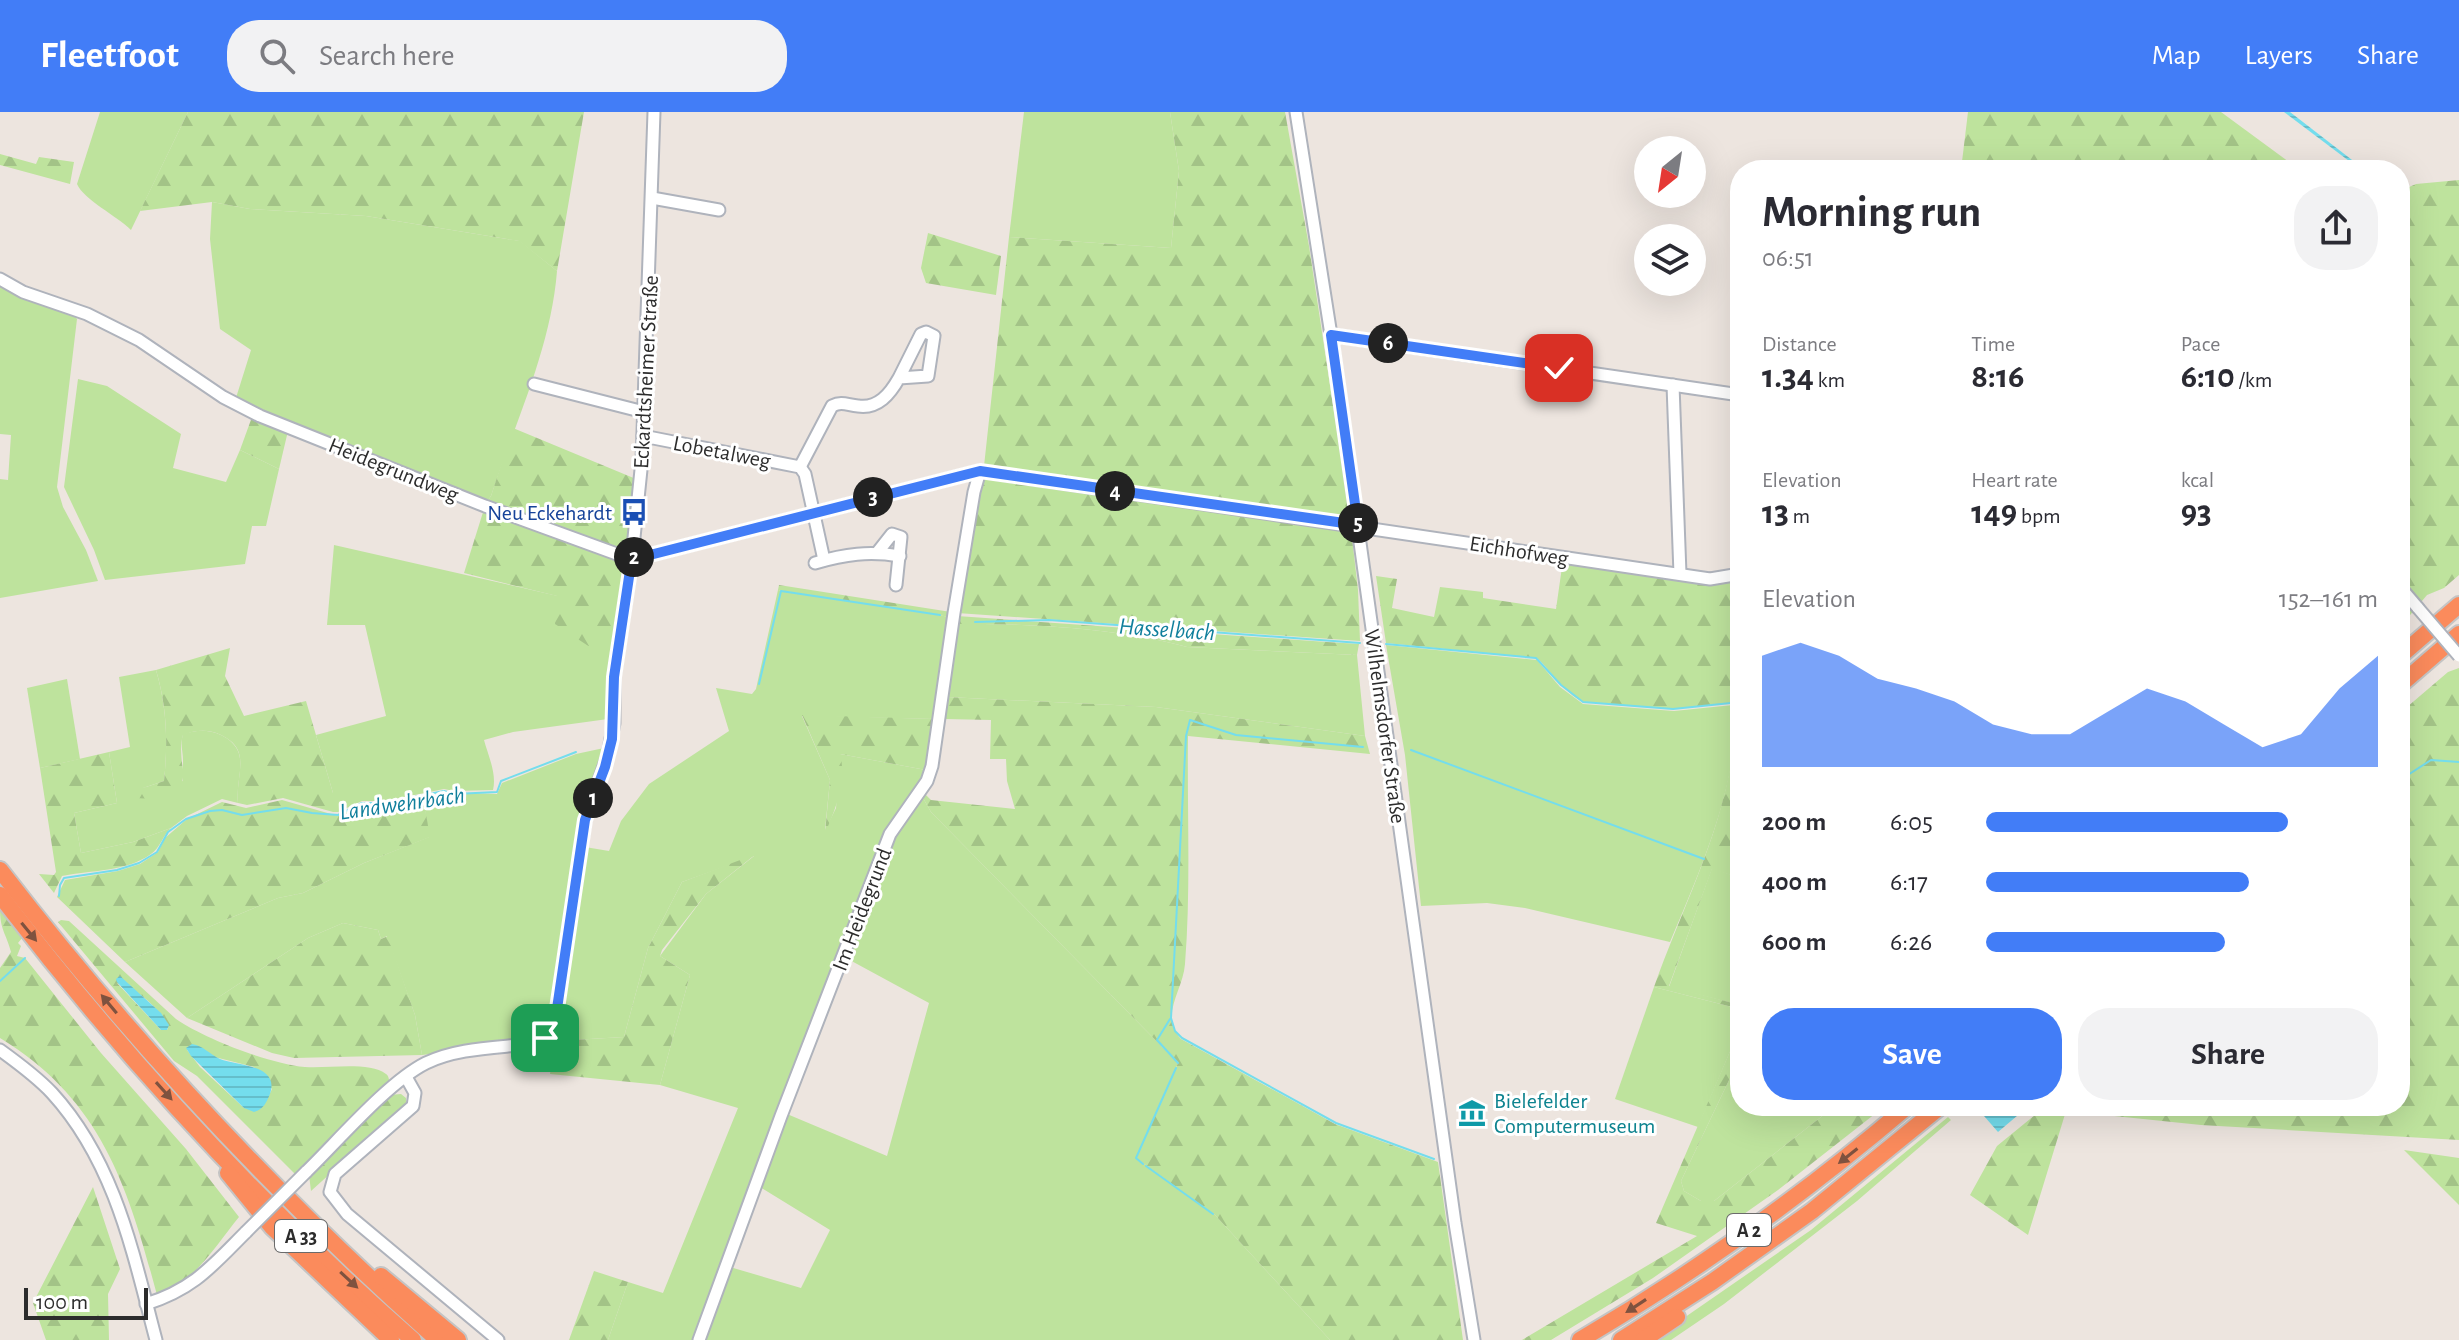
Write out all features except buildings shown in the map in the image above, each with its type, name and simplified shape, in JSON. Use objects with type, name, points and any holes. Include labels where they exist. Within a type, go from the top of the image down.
[{"type":"highway","points":[[2410,644],[2423,625],[2459,593]]},
{"type":"highway","points":[[2410,647],[2459,605]]},
{"type":"highway","points":[[2410,676],[2459,634]]},
{"type":"highway","name":"A 33","points":[[0,870],[122,1020],[198,1106],[358,1269],[438,1340]]},
{"type":"highway","name":"A 33","points":[[0,895],[73,986],[195,1126],[277,1213],[413,1340]]},
{"type":"highway","name":"A 2","points":[[1580,1340],[1709,1259],[1799,1194],[1896,1116]]},
{"type":"highway","name":"A 2","points":[[1621,1340],[1712,1282],[1812,1211],[1929,1116]]},
{"type":"highway","points":[[195,1126],[258,1212],[388,1340]]},
{"type":"highway","points":[[279,1190],[458,1340]]},
{"type":"highway","points":[[1643,1340],[1683,1313],[1712,1282]]},
{"type":"street","name":"Eckardtsheimer Straße","points":[[146,1304],[170,1297],[192,1283],[406,1077],[425,1064],[459,1053],[536,1043],[551,1031],[585,820],[612,739],[614,677],[632,557],[643,436],[654,112]]},
{"type":"street","name":"Wilhelmsdorfer Straße","points":[[1296,112],[1331,335],[1474,1340]]},
{"type":"street","points":[[652,198],[719,210]]},
{"type":"street","name":"Heidegrundweg","points":[[0,279],[23,292],[87,314],[139,340],[223,397],[260,416],[485,506],[632,557]]},
{"type":"street","points":[[1331,335],[1730,394]]},
{"type":"street","name":"Lobetalweg","points":[[800,467],[832,406],[840,403],[873,404],[891,393],[899,378]]},
{"type":"street","points":[[534,384],[644,412]]},
{"type":"street","points":[[1673,385],[1680,574]]},
{"type":"street","name":"Lobetalweg","points":[[643,436],[800,467],[805,474],[812,512]]},
{"type":"street","points":[[632,557],[980,471],[1358,525]]},
{"type":"street","name":"Im Heidegrund","points":[[699,1340],[890,834],[927,781],[932,766],[954,613],[980,471]]},
{"type":"street","points":[[812,512],[820,561],[849,553],[900,556]]},
{"type":"street","name":"Eichhofweg","points":[[1358,525],[1715,579],[1730,576]]},
{"type":"street","points":[[877,553],[888,536],[897,534],[902,541],[896,585]]},
{"type":"street","points":[[2410,599],[2459,656]]},
{"type":"street","points":[[0,1050],[51,1092],[94,1151],[123,1218],[156,1340]]},
{"type":"street","points":[[406,1077],[415,1093],[413,1106],[335,1174],[330,1192],[347,1214],[498,1340]]},
{"type":"green space","points":[[100,112],[188,112],[131,230],[86,196],[77,184]]},
{"type":"green space","points":[[188,112],[584,112],[557,271],[519,241],[366,216],[250,209],[212,202],[140,211]]},
{"type":"green space","points":[[1024,112],[1170,112],[1179,171],[1171,248],[1009,237]]},
{"type":"green space","points":[[1170,112],[1285,112],[1309,246],[1350,518],[984,466],[1009,237],[1171,248],[1179,171]]},
{"type":"green space","points":[[1968,112],[2221,112],[2286,160],[1962,160]]},
{"type":"green space","points":[[0,154],[36,164],[39,157],[74,162],[70,184],[0,165]]},
{"type":"green space","points":[[2459,180],[2459,575],[2444,588],[2427,595],[2410,615],[2410,187]]},
{"type":"green space","points":[[212,202],[250,209],[366,216],[520,241],[557,271],[540,357],[486,503],[235,401],[251,350],[220,329],[210,239]]},
{"type":"green space","points":[[928,233],[1001,256],[996,295],[926,283],[921,268]]},
{"type":"green space","points":[[0,282],[73,314],[77,319],[57,487],[63,507],[86,550],[98,581],[0,598],[0,479],[8,480],[11,435],[0,434]]},
{"type":"green space","points":[[78,379],[107,386],[181,434],[173,468],[226,482],[240,450],[279,469],[266,526],[252,526],[245,564],[105,580],[64,487]]},
{"type":"green space","points":[[252,417],[288,431],[279,469],[240,450]]},
{"type":"green space","points":[[513,428],[636,479],[627,552],[486,503]]},
{"type":"green space","points":[[983,477],[1351,529],[1360,641],[957,613]]},
{"type":"green space","points":[[484,509],[626,563],[614,654],[599,653],[555,624],[557,596],[464,573]]},
{"type":"green space","points":[[334,545],[558,596],[614,654],[608,719],[513,732],[484,740],[493,771],[493,790],[444,789],[385,801],[362,801],[333,812],[333,793],[316,735],[386,716],[365,625],[327,625]]},
{"type":"green space","points":[[1563,560],[1730,576],[1730,703],[1673,709],[1584,702],[1565,688],[1537,658],[1386,643],[1376,576],[1397,579],[1392,608],[1434,617],[1440,587],[1483,592],[1483,598],[1556,609]]},
{"type":"green space","points":[[779,585],[951,612],[950,617],[778,590]]},
{"type":"green space","points":[[778,590],[950,617],[934,719],[802,716],[830,780],[825,830],[836,808],[840,754],[926,770],[889,827],[693,1340],[608,1340],[628,1282],[663,1293],[738,1108],[660,1085],[690,975],[660,956],[706,894],[754,856],[682,882],[648,948],[624,1037],[555,1041],[585,847],[609,851],[621,821],[649,784],[729,731],[716,688],[752,694],[756,689]]},
{"type":"green space","points":[[957,616],[1359,644],[1357,655],[1187,647],[1132,635],[1073,628],[956,624]]},
{"type":"green space","points":[[956,624],[1073,628],[1132,635],[1187,647],[1357,655],[1365,736],[1156,707],[947,697]]},
{"type":"green space","points":[[1386,645],[1537,660],[1560,687],[1583,704],[1674,711],[1730,705],[1730,769],[1725,791],[1710,842],[1670,942],[1525,908],[1487,903],[1421,906],[1405,755]]},
{"type":"green space","points":[[230,648],[225,676],[244,716],[306,701],[333,793],[333,812],[283,798],[247,805],[238,803],[240,756],[237,748],[221,735],[207,731],[183,735],[182,786],[173,800],[135,798],[143,788],[164,781],[166,725],[156,670]]},
{"type":"green space","points":[[2459,668],[2459,1140],[2201,1125],[2114,1116],[2410,1116],[2410,704],[2448,672]]},
{"type":"green space","points":[[156,670],[166,726],[164,781],[143,788],[183,781],[183,734],[207,731],[221,735],[237,748],[240,756],[238,803],[222,799],[187,816],[171,828],[133,842],[81,853],[74,813],[117,803],[109,752],[130,747],[119,677]]},
{"type":"green space","points":[[67,679],[80,759],[40,768],[27,688]]},
{"type":"green space","points":[[947,697],[1156,707],[1365,736],[1370,754],[1188,736],[1187,936],[1185,964],[1172,1021],[1181,1039],[1335,1124],[1438,1162],[1463,1340],[1330,1340],[1215,1215],[1136,1158],[1178,1063],[931,812],[923,798],[925,794],[931,800],[1015,809],[1007,781],[1006,759],[990,759],[991,720],[944,719]]},
{"type":"green space","points":[[802,715],[934,719],[926,770],[840,754],[841,784],[825,833],[830,780]]},
{"type":"green space","points":[[604,748],[584,805],[552,1016],[547,1031],[534,1041],[422,1055],[415,1015],[387,936],[381,939],[378,930],[343,923],[308,938],[187,1018],[125,962],[278,898],[303,893],[364,863],[429,837],[423,797],[443,793],[455,796],[466,793],[497,794],[502,783],[576,754]]},
{"type":"green space","points":[[109,752],[117,803],[74,813],[81,853],[133,842],[171,828],[154,851],[141,860],[120,867],[62,876],[54,893],[39,874],[54,875],[56,872],[40,768]]},
{"type":"green space","points":[[1730,765],[1730,875],[1712,869],[1669,986],[1730,1002],[1730,1006],[1654,987],[1713,834]]},
{"type":"green space","points":[[423,797],[430,837],[364,863],[303,893],[278,898],[125,962],[57,897],[65,880],[140,864],[158,852],[165,838],[187,819],[222,802],[246,808],[282,800],[338,816],[362,804],[385,804]]},
{"type":"green space","points":[[923,798],[931,812],[1178,1063],[1136,1158],[1215,1215],[1330,1340],[703,1340],[730,1267],[801,1288],[830,1230],[760,1187],[787,1114],[887,1156],[929,1003],[846,958],[897,830]]},
{"type":"green space","points":[[756,854],[706,894],[662,950],[660,956],[690,975],[660,1085],[550,1074],[555,1041],[624,1037],[648,948],[682,882]]},
{"type":"green space","points":[[1712,868],[1730,874],[1730,1002],[1669,987]]},
{"type":"green space","points":[[0,909],[22,938],[18,943],[21,946],[17,956],[25,958],[101,1053],[186,1149],[239,1217],[203,1263],[170,1290],[157,1295],[135,1218],[106,1149],[87,1118],[35,1062],[0,1038],[0,968],[11,952],[2,927]]},
{"type":"green space","points":[[69,921],[176,1019],[204,1035],[256,1056],[290,1065],[378,1070],[387,1075],[390,1085],[297,1176],[197,1076],[174,1061],[58,922]],"holes":[[[117,983],[147,1000],[164,1020],[167,1030],[161,1030]],[[187,1050],[254,1067],[272,1089],[269,1095],[244,1108],[200,1067]]]},
{"type":"green space","points":[[343,923],[378,930],[381,939],[388,936],[415,1015],[422,1055],[294,1058],[272,1053],[187,1018],[308,938]]},
{"type":"green space","points":[[1654,987],[1730,1006],[1730,1052],[1698,1127],[1615,1099]]},
{"type":"green space","points":[[1730,1051],[1730,1078],[1681,1181],[1684,1191],[1701,1201],[1714,1201],[1822,1116],[1872,1116],[1778,1190],[1653,1278],[1551,1340],[1522,1340],[1697,1236],[1656,1223]]},
{"type":"green space","points":[[1730,1078],[1730,1116],[1822,1116],[1714,1201],[1701,1201],[1684,1191],[1681,1181]]},
{"type":"green space","points":[[401,1094],[406,1098],[406,1105],[311,1191],[309,1175],[389,1095]]},
{"type":"green space","points":[[2034,1116],[2064,1116],[2028,1235],[1970,1195],[1997,1146]]},
{"type":"green space","points":[[1948,1117],[1951,1120],[1857,1201],[1724,1304],[1671,1340],[1652,1340],[1811,1230]]},
{"type":"green space","points":[[2404,1150],[2459,1158],[2459,1205]]},
{"type":"green space","points":[[93,1187],[120,1269],[108,1294],[109,1340],[46,1340],[33,1303]]},
{"type":"green space","points":[[594,1271],[628,1282],[608,1340],[569,1340]]},
{"type":"water","points":[[2284,112],[2290,112],[2352,160],[2348,160]]},
{"type":"water","points":[[120,976],[161,1013],[169,1025],[167,1030],[161,1030],[117,982]]},
{"type":"water","points":[[192,1044],[220,1059],[255,1068],[269,1077],[270,1094],[264,1105],[254,1112],[244,1108],[191,1056],[186,1048]]},
{"type":"water","points":[[1984,1116],[2017,1116],[1998,1132]]},
{"type":"waterway","name":"Hasselbach","points":[[759,684],[781,591],[940,615]]},
{"type":"waterway","name":"Hasselbach","points":[[975,622],[1049,620],[1360,643]]},
{"type":"waterway","name":"Hasselbach","points":[[1386,644],[1536,658],[1561,685],[1583,702],[1673,709],[1730,703]]},
{"type":"waterway","points":[[1363,747],[1236,735],[1190,720],[1186,736],[1171,1018],[1175,1031],[1182,1038],[1336,1123],[1434,1159]]},
{"type":"waterway","points":[[1411,750],[1704,859]]},
{"type":"waterway","name":"Landwehrbach","points":[[59,896],[64,878],[117,870],[139,863],[157,852],[168,832],[186,819],[210,811],[222,810],[242,815],[286,808],[338,815],[362,803],[385,803],[444,791],[454,794],[497,792],[501,781],[576,752]]},
{"type":"waterway","name":"Hasselbach","points":[[2410,774],[2431,760],[2459,762]]},
{"type":"waterway","name":"Landwehrbach","points":[[0,981],[25,958]]},
{"type":"waterway","points":[[1170,1019],[1157,1040],[1178,1063]]},
{"type":"waterway","points":[[1143,1164],[1136,1158],[1176,1068]]},
{"type":"waterway","points":[[1146,1166],[1213,1214]]},
{"type":"place","name":"Neu Eckehardt","points":[[634,512]]},
{"type":"place","name":"Bielefelder Computermuseum","points":[[1472,1113]]},
{"type":"route","points":[[545,1038],[555,1022],[586,814],[611,747],[614,677],[632,557],[980,471],[1358,525],[1331,335],[1559,368]]}]
